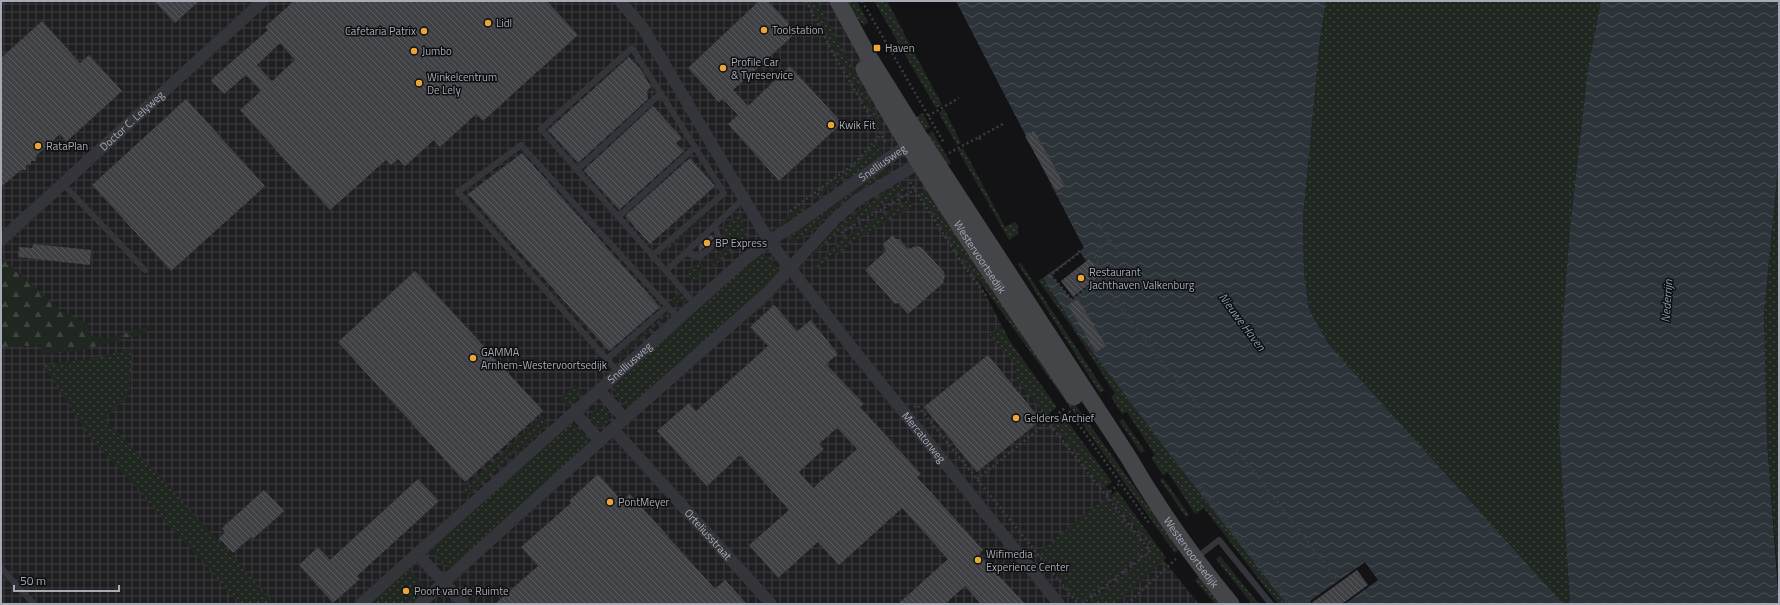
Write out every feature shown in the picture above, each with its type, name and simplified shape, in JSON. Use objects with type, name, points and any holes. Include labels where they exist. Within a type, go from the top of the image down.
[{"type":"main road","name":"Westervoortsedijk","points":[[827,1],[901,122],[926,146],[1154,500],[1195,559],[1231,604]]},
{"type":"main road","name":"Westervoortsedijk","points":[[838,1],[867,54],[901,122],[908,145],[930,182],[1077,400],[1118,458],[1154,500]]},
{"type":"street","name":"Doctor C. Lelyweg","points":[[1,240],[263,1]]},
{"type":"street","points":[[620,1],[643,28],[743,199],[769,241],[790,268]]},
{"type":"street","name":"Snelliusweg","points":[[361,604],[746,259],[769,241],[796,225],[847,187],[908,145],[926,146],[919,162],[857,200],[835,218],[767,293],[613,429],[420,604]]},
{"type":"street","name":"Mercatorweg","points":[[790,268],[1059,604]]},
{"type":"street","name":"Snelliusweg","points":[[600,391],[625,419]]},
{"type":"street","points":[[575,413],[600,441]]},
{"type":"street","name":"Orteliusstraat","points":[[613,429],[771,604]]},
{"type":"street","points":[[418,554],[464,604]]},
{"type":"lane","points":[[652,256],[724,193],[632,48],[541,129],[652,256],[696,305]]},
{"type":"lane","points":[[577,170],[661,93]]},
{"type":"lane","points":[[619,373],[458,192],[521,145],[679,319]]},
{"type":"lane","points":[[618,217],[695,147]]},
{"type":"lane","points":[[63,184],[145,270]]},
{"type":"lane","points":[[666,271],[743,199]]},
{"type":"lane","points":[[685,253],[700,257],[719,240],[715,225]]},
{"type":"lane","points":[[607,360],[668,306]]},
{"type":"lane","points":[[1195,559],[1219,540],[1271,604]]},
{"type":"lane","points":[[1,568],[34,604]]},
{"type":"path","points":[[928,116],[959,98]]},
{"type":"path","name":"Snelliusweg","points":[[788,214],[855,163],[881,134],[924,109]]},
{"type":"path","points":[[949,153],[1003,124]]},
{"type":"path","points":[[979,137],[981,142]]},
{"type":"path","points":[[836,236],[914,189],[918,190],[930,182]]},
{"type":"path","points":[[1098,224],[1123,257]]},
{"type":"path","points":[[1078,251],[1080,252],[1051,275],[1072,300],[1102,276],[1102,268],[1093,255],[1110,240]]},
{"type":"path","points":[[1099,278],[1155,354],[1202,410]]},
{"type":"path","points":[[906,414],[917,405],[1078,604]]},
{"type":"path","points":[[966,488],[1066,407]]},
{"type":"path","points":[[1048,421],[1150,551],[1082,604]]},
{"type":"path","points":[[1237,450],[1338,581]]},
{"type":"path","points":[[1106,495],[1120,483]]},
{"type":"path","points":[[1200,487],[1291,604]]},
{"type":"path","points":[[1127,604],[1176,559]]},
{"type":"path","points":[[1363,591],[1372,604]]},
{"type":"path","points":[[1302,604],[1309,599],[1309,602]]},
{"type":"path","points":[[1379,604],[1385,600]]},
{"type":"shaded area","points":[[1,1],[832,1],[1045,408],[1199,604],[1,604]]},
{"type":"green space","points":[[809,1],[817,1],[882,125],[879,126],[829,40]]},
{"type":"green space","points":[[843,1],[857,1],[868,22],[864,26]]},
{"type":"green space","points":[[874,1],[887,1],[942,105],[936,108]]},
{"type":"green space","points":[[1326,1],[1601,1],[1588,68],[1570,228],[1563,318],[1559,429],[1570,604],[1563,604],[1559,602],[1329,345],[1309,309],[1304,274],[1303,217],[1320,39]]},
{"type":"green space","points":[[944,109],[961,143],[957,145],[939,113]]},
{"type":"green space","points":[[923,113],[930,127],[924,131],[927,135],[932,131],[951,163],[944,168],[912,119]]},
{"type":"green space","points":[[877,142],[882,155],[881,158],[856,177],[848,176],[815,199],[813,196],[858,162]]},
{"type":"green space","points":[[963,148],[1005,227],[1015,222],[1018,226],[1018,234],[1009,240],[958,150]]},
{"type":"green space","points":[[1779,157],[1779,591],[1767,441],[1764,313]]},
{"type":"green space","points":[[888,168],[890,171],[838,205],[802,238],[796,241],[788,241],[793,233],[858,186]]},
{"type":"green space","points":[[899,184],[903,186],[903,192],[847,226],[805,260],[816,246],[845,221],[871,201]]},
{"type":"green space","points":[[928,187],[1077,407],[1179,549],[1175,553],[952,243],[920,194]]},
{"type":"green space","points":[[907,201],[910,201],[914,205],[853,241],[837,255],[834,252],[815,270],[813,266],[842,239]]},
{"type":"green space","points":[[801,205],[804,208],[802,217],[780,227],[780,225]]},
{"type":"green space","points":[[707,211],[709,213],[670,249],[668,246]]},
{"type":"green space","points":[[738,214],[745,227],[747,236],[713,267],[710,263],[725,249],[726,241],[723,232],[724,227]]},
{"type":"green space","points":[[759,255],[770,257],[778,271],[776,279],[633,408],[623,402],[617,396],[612,386]]},
{"type":"green space","points":[[1,257],[63,312],[89,324],[89,335],[108,339],[149,326],[149,332],[82,350],[41,355],[42,345],[1,347]]},
{"type":"green space","points":[[652,261],[686,300],[683,303],[680,300],[677,303],[679,306],[677,308],[671,301],[679,293]]},
{"type":"green space","points":[[1020,262],[1104,390],[1100,393],[1018,264]]},
{"type":"green space","points":[[698,263],[703,264],[702,270],[697,274],[700,278],[694,282],[689,277],[688,271]]},
{"type":"green space","points":[[1043,278],[1076,330],[1164,447],[1286,604],[1278,604],[1204,508],[1195,514],[1168,472],[1163,475],[1151,458],[1155,455],[1127,412],[1122,414],[1111,397],[1115,394],[1074,330],[1038,280]]},
{"type":"green space","points":[[664,315],[666,317],[619,358],[617,356]]},
{"type":"green space","points":[[999,326],[1057,407],[1046,416],[1016,379],[1016,363],[989,335]]},
{"type":"green space","points":[[132,349],[129,395],[104,419],[176,494],[275,604],[240,604],[88,434],[43,365],[95,358]]},
{"type":"green space","points":[[575,385],[583,393],[568,407],[560,399]]},
{"type":"green space","points":[[600,408],[606,411],[609,417],[606,423],[600,426],[594,423],[591,417],[594,411]]},
{"type":"green space","points":[[1062,414],[1112,482],[1104,488],[1052,423]]},
{"type":"green space","points":[[542,416],[548,423],[517,453],[510,446]]},
{"type":"green space","points":[[1123,419],[1145,451],[1141,453],[1119,421]]},
{"type":"green space","points":[[570,424],[574,424],[591,442],[452,570],[443,564],[433,550],[435,545]]},
{"type":"green space","points":[[508,448],[514,454],[468,496],[462,489]]},
{"type":"green space","points":[[1163,478],[1189,515],[1186,517],[1160,480]]},
{"type":"green space","points":[[1117,490],[1166,558],[1116,604],[1089,604],[1154,550],[1111,496]]},
{"type":"green space","points":[[1105,498],[1147,550],[1080,603],[1039,552]]},
{"type":"green space","points":[[1220,556],[1259,604],[1252,604],[1216,559]]},
{"type":"green space","points":[[409,569],[428,590],[413,604],[370,604]]},
{"type":"green space","points":[[1199,576],[1222,604],[1215,604],[1195,580]]},
{"type":"water","name":"Nieuwe Haven","points":[[956,1],[1326,1],[1320,39],[1303,217],[1304,274],[1309,309],[1329,345],[1563,604],[1286,604],[1164,447],[1076,330],[1043,278],[1084,248]]},
{"type":"water","name":"Nederrijn","points":[[1601,1],[1779,1],[1779,157],[1764,313],[1767,441],[1779,604],[1570,604],[1559,429],[1563,318],[1570,228],[1588,68]]},
{"type":"pier","points":[[1080,252],[1098,278],[1072,300],[1051,275]]},
{"type":"pier","points":[[1365,562],[1378,580],[1345,604],[1312,604],[1310,601]]},
{"type":"building","points":[[154,1],[199,1],[175,23]]},
{"type":"building","name":"Winkelcentrum De Lely","points":[[294,1],[547,1],[578,35],[483,121],[476,114],[440,147],[434,140],[405,166],[398,159],[391,165],[386,160],[330,210],[240,110],[261,91],[246,75],[224,94],[211,80],[268,30],[265,27]],"holes":[[[280,43],[295,60],[272,81],[257,65]]]},
{"type":"building","points":[[759,1],[768,1],[797,32],[733,90],[748,106],[790,66],[842,123],[779,181],[728,124],[738,115],[723,99],[719,102],[688,68]]},
{"type":"building","points":[[42,21],[80,63],[89,55],[122,91],[66,142],[60,134],[36,156],[35,161],[31,161],[31,165],[26,165],[26,170],[21,170],[1,187],[1,58]]},
{"type":"building","points":[[629,57],[641,70],[651,87],[647,91],[648,99],[578,163],[548,130]]},
{"type":"building","points":[[186,99],[265,186],[171,271],[92,185]]},
{"type":"building","points":[[653,106],[682,138],[676,143],[684,151],[619,210],[584,170]]},
{"type":"building","points":[[1034,131],[1065,186],[1056,191],[1025,136]]},
{"type":"building","points":[[522,153],[660,307],[609,351],[468,194]]},
{"type":"building","points":[[690,158],[715,186],[650,244],[625,216]]},
{"type":"building","points":[[711,235],[714,238],[700,251],[698,247]]},
{"type":"building","points":[[893,235],[908,249],[917,246],[921,247],[944,272],[945,276],[943,283],[908,314],[898,303],[895,304],[865,270],[886,251],[883,244]]},
{"type":"building","points":[[33,244],[91,250],[90,265],[18,257],[19,247],[32,248]]},
{"type":"building","name":"Restaurant Jachthaven Valkenburg","points":[[1089,259],[1101,275],[1073,297],[1061,281]]},
{"type":"building","points":[[415,271],[543,411],[465,482],[338,342]]},
{"type":"building","points":[[1078,299],[1106,346],[1096,352],[1068,305]]},
{"type":"building","points":[[774,305],[797,331],[811,320],[838,354],[826,364],[864,404],[860,407],[921,474],[917,477],[983,550],[979,554],[1025,604],[981,604],[965,586],[945,604],[898,604],[948,559],[902,508],[839,565],[818,542],[778,578],[749,545],[789,510],[740,455],[707,486],[657,431],[689,403],[696,411],[768,346],[750,327]],"holes":[[[837,428],[857,449],[813,488],[799,472],[824,449],[819,444]]]},
{"type":"building","points":[[988,355],[1041,420],[977,472],[924,407]]},
{"type":"building","points":[[598,474],[622,501],[630,494],[715,589],[725,580],[747,604],[495,604],[538,566],[521,547],[571,503],[569,501]]},
{"type":"building","points":[[418,479],[439,501],[357,576],[360,579],[333,603],[299,565],[318,547],[330,560]]},
{"type":"building","points":[[264,490],[284,511],[253,539],[251,537],[233,553],[219,538],[225,532],[222,528]]},
{"type":"building","points":[[1357,570],[1368,585],[1342,604],[1310,604]]},
{"type":"place","name":"Lidl","points":[[488,23]]},
{"type":"place","name":"Toolstation","points":[[764,30]]},
{"type":"place","name":"Cafetaria Patrix","points":[[424,31]]},
{"type":"place","name":"Haven","points":[[877,48]]},
{"type":"place","name":"Jumbo","points":[[414,51]]},
{"type":"place","name":"Profile Car & Tyreservice","points":[[723,68]]},
{"type":"place","name":"Winkelcentrum De Lely","points":[[419,83]]},
{"type":"place","name":"Kwik Fit","points":[[831,125]]},
{"type":"place","name":"RataPlan","points":[[38,146]]},
{"type":"place","name":"BP Express","points":[[707,243]]},
{"type":"place","name":"Restaurant Jachthaven Valkenburg","points":[[1081,278]]},
{"type":"place","name":"GAMMA Arnhem-Westervoortsedijk","points":[[473,358]]},
{"type":"place","name":"Gelders Archief","points":[[1016,418]]},
{"type":"place","name":"PontMeyer","points":[[610,502]]},
{"type":"place","name":"Wifimedia Experience Center","points":[[978,560]]},
{"type":"place","name":"Poort van de Ruimte","points":[[406,591]]}]
